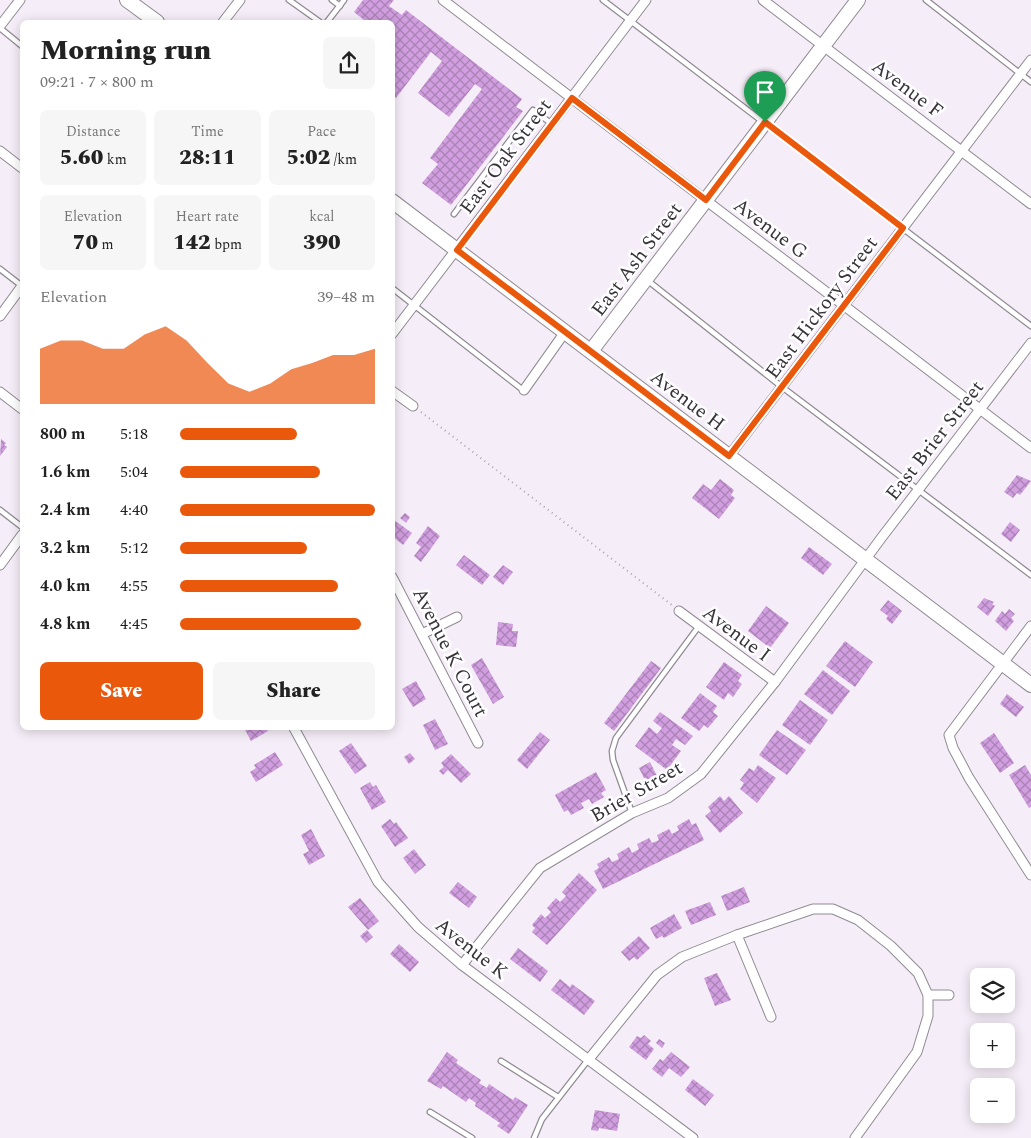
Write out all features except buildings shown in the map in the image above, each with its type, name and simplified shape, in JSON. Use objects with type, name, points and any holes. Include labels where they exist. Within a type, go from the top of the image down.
[{"type":"street","points":[[0,27],[20,0]]},
{"type":"street","points":[[127,0],[154,20]]},
{"type":"street","points":[[224,20],[240,0]]},
{"type":"street","name":"Avenue G","points":[[443,0],[1031,448]]},
{"type":"street","name":"East Oak Street","points":[[395,330],[646,0]]},
{"type":"street","name":"Avenue F","points":[[763,0],[1031,204]]},
{"type":"street","name":"East Ash Street","points":[[590,351],[858,0]]},
{"type":"street","name":"East Hickory Street","points":[[729,456],[1031,60]]},
{"type":"street","points":[[0,151],[20,166]]},
{"type":"street","name":"Avenue H","points":[[395,203],[1031,684]]},
{"type":"street","points":[[0,316],[20,289]]},
{"type":"street","points":[[524,390],[565,332]]},
{"type":"street","name":"East Brier Street","points":[[866,560],[918,489],[1031,343]]},
{"type":"street","points":[[0,392],[20,407]]},
{"type":"street","points":[[395,393],[413,406]]},
{"type":"street","points":[[0,565],[20,538]]},
{"type":"street","name":"Brier Street","points":[[462,965],[540,868],[632,813],[668,798],[701,774],[775,682],[866,560]]},
{"type":"street","name":"Avenue K Court","points":[[395,584],[478,743]]},
{"type":"street","name":"Avenue I","points":[[679,611],[775,682]]},
{"type":"street","points":[[422,634],[457,617]]},
{"type":"street","points":[[1031,626],[949,735],[952,748],[969,778],[1031,875]]},
{"type":"street","name":"Avenue K","points":[[295,730],[378,882],[418,927],[462,965],[693,1138]]},
{"type":"street","points":[[589,1059],[658,975],[682,958],[737,935],[813,909],[833,909],[858,920],[891,946],[918,973],[928,995],[928,1016],[917,1052],[854,1138]]},
{"type":"street","points":[[737,935],[772,1017]]},
{"type":"street","points":[[928,995],[949,994]]},
{"type":"lane","points":[[289,0],[317,20]]},
{"type":"lane","points":[[332,0],[340,6]]},
{"type":"lane","points":[[329,20],[344,0]]},
{"type":"lane","points":[[603,0],[1031,326]]},
{"type":"lane","points":[[926,0],[1031,82]]},
{"type":"lane","points":[[0,27],[20,44]]},
{"type":"lane","points":[[454,214],[533,110],[552,124]]},
{"type":"lane","points":[[0,270],[20,285]]},
{"type":"lane","points":[[646,279],[782,387],[1031,575]]},
{"type":"lane","points":[[395,290],[524,390]]},
{"type":"lane","points":[[0,510],[20,525]]},
{"type":"lane","points":[[632,813],[613,760],[612,752],[616,738],[699,626]]},
{"type":"lane","points":[[535,1138],[542,1119],[589,1059]]},
{"type":"lane","points":[[501,1061],[558,1097]]},
{"type":"lane","points":[[430,1112],[472,1138]]},
{"type":"path","points":[[413,406],[679,611]]},
{"type":"route","points":[[572,98],[706,200],[765,122],[903,228],[729,456],[457,250],[572,98]]}]
